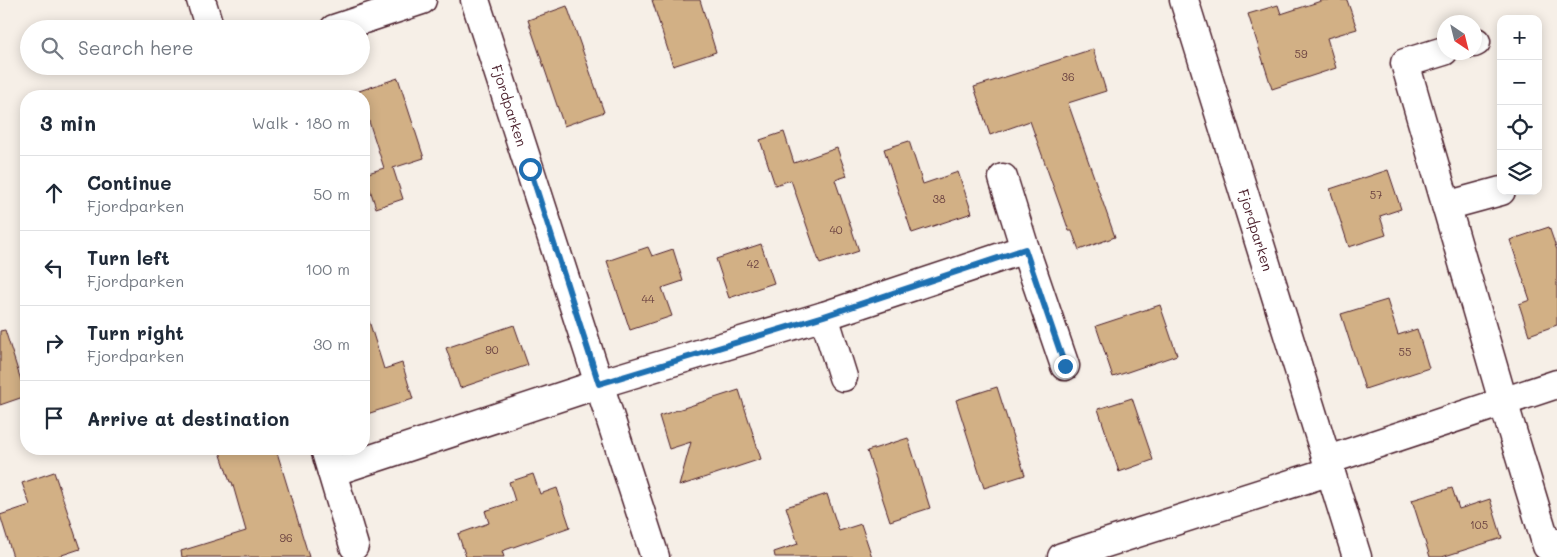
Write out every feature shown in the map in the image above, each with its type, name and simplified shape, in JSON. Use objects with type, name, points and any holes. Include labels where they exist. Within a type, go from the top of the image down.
[{"type":"street","points":[[201,0],[207,20]]},
{"type":"street","points":[[361,20],[422,0]]},
{"type":"street","name":"Fjordparken","points":[[475,0],[655,557]]},
{"type":"street","name":"Fjordparken","points":[[1184,0],[1357,557]]},
{"type":"street","points":[[1437,54],[1405,63],[1547,546],[1557,543]]},
{"type":"street","points":[[1003,178],[1065,366]]},
{"type":"street","points":[[1446,206],[1497,192]]},
{"type":"street","points":[[370,448],[599,384],[824,316],[1025,249]]},
{"type":"street","points":[[824,316],[843,377]]},
{"type":"street","points":[[1062,557],[1329,465],[1503,401],[1557,384]]},
{"type":"street","points":[[347,455],[329,460],[354,546]]},
{"type":"building","points":[[652,0],[700,0],[716,52],[673,66]]},
{"type":"building","points":[[1324,0],[1347,0],[1357,29],[1327,38],[1336,68],[1272,89],[1248,14],[1278,5],[1281,14]]},
{"type":"building","points":[[567,6],[604,112],[564,126],[528,20]]},
{"type":"building","points":[[1093,49],[1106,91],[1068,103],[1115,237],[1079,250],[1072,231],[1069,231],[1030,121],[990,135],[974,87]]},
{"type":"building","points":[[398,78],[424,158],[393,168],[403,199],[376,208],[370,189],[370,172],[384,168],[370,125],[370,90],[362,90]]},
{"type":"building","points":[[784,132],[794,163],[837,148],[847,176],[835,180],[859,251],[820,264],[791,180],[775,185],[760,140]]},
{"type":"building","points":[[909,141],[923,184],[958,172],[972,213],[912,233],[884,149]]},
{"type":"building","points":[[1388,170],[1401,209],[1380,216],[1386,235],[1349,247],[1330,189]]},
{"type":"building","points":[[1549,227],[1557,250],[1557,325],[1529,335],[1519,304],[1530,300],[1510,240]]},
{"type":"building","points":[[761,244],[774,283],[729,298],[716,259]]},
{"type":"building","points":[[648,247],[652,256],[673,249],[683,281],[662,288],[672,316],[630,330],[607,261]]},
{"type":"building","points":[[1387,300],[1398,335],[1417,329],[1429,368],[1365,389],[1341,314]]},
{"type":"building","points":[[1160,305],[1177,355],[1113,377],[1096,326]]},
{"type":"building","points":[[370,324],[384,369],[402,363],[413,399],[370,413]]},
{"type":"building","points":[[514,325],[528,365],[460,388],[446,348]]},
{"type":"building","points":[[5,330],[20,377],[20,398],[0,405],[0,331]]},
{"type":"building","points":[[997,387],[1025,475],[984,488],[956,400]]},
{"type":"building","points":[[739,390],[761,459],[679,486],[691,442],[669,449],[659,416]]},
{"type":"building","points":[[1132,398],[1153,460],[1119,472],[1098,409]]},
{"type":"building","points":[[908,438],[930,508],[890,521],[867,451]]},
{"type":"building","points":[[221,455],[278,455],[309,557],[182,557],[181,551],[246,531],[232,482],[230,482]]},
{"type":"building","points":[[54,472],[80,549],[56,557],[13,557],[0,515],[30,505],[22,483]]},
{"type":"building","points":[[533,474],[540,494],[557,488],[570,527],[502,551],[504,557],[466,557],[458,534],[489,523],[485,511],[515,501],[509,482]]},
{"type":"building","points":[[1452,488],[1459,509],[1490,499],[1502,538],[1442,557],[1430,557],[1412,500]]},
{"type":"building","points":[[827,494],[839,531],[861,524],[872,557],[775,557],[774,552],[798,544],[786,507]]},
{"type":"route","points":[[530,169],[599,384],[824,316],[1025,249],[1065,366]]}]
